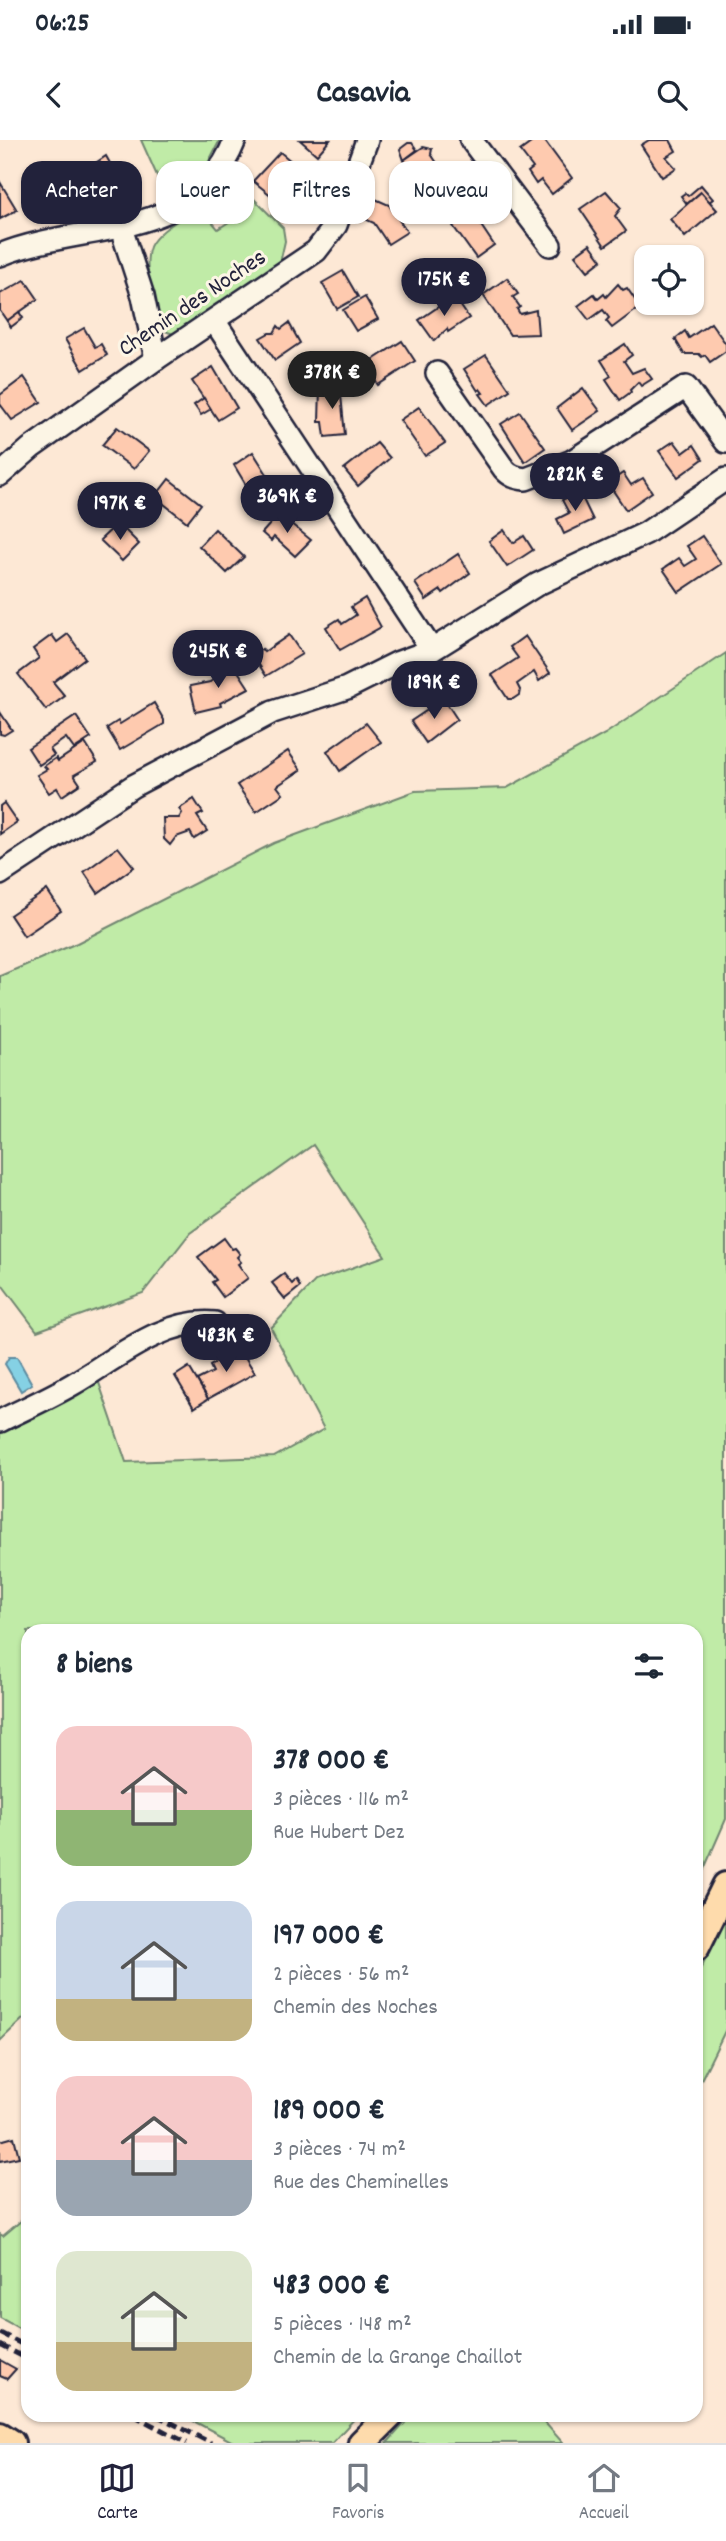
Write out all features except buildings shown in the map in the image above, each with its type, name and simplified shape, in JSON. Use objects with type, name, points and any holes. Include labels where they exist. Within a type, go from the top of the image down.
[{"type":"main road","points":[[703,1933],[726,1886]]},
{"type":"main road","points":[[362,2443],[383,2422]]},
{"type":"main road","points":[[0,2436],[11,2443]]},
{"type":"street","points":[[0,255],[11,250],[121,228],[149,219],[190,198],[219,171],[235,140]]},
{"type":"street","name":"Chemin des Noches","points":[[0,474],[31,448],[156,359],[215,322],[324,244],[336,225],[367,140]]},
{"type":"street","points":[[471,140],[550,245]]},
{"type":"street","points":[[121,228],[143,296],[156,359]]},
{"type":"street","points":[[215,322],[432,650]]},
{"type":"street","points":[[438,373],[504,469],[518,478],[526,479],[572,461],[687,387],[726,442]]},
{"type":"street","points":[[0,874],[133,786],[273,712],[347,688],[399,662],[432,650],[538,584],[646,533],[726,479]]},
{"type":"street","points":[[0,1421],[66,1388],[165,1331],[188,1323],[215,1323]]},
{"type":"green space","points":[[141,140],[220,140],[209,161],[156,161],[156,173]]},
{"type":"green space","points":[[254,199],[268,213],[268,224],[279,224],[283,228],[285,241],[280,263],[175,334],[164,330],[157,320],[151,298],[148,260],[152,243],[172,224],[214,224],[218,229],[226,224],[254,224]]},
{"type":"green space","points":[[726,653],[726,1819],[703,1871],[703,1624],[21,1624],[21,2021],[0,2041],[0,1430],[97,1377],[126,1462],[274,1457],[324,1429],[271,1328],[315,1281],[385,1256],[313,1145],[190,1233],[143,1293],[37,1331],[0,1282],[0,976],[77,943],[274,843],[415,791],[507,788],[605,734]]},
{"type":"green space","points":[[726,1916],[726,2029],[703,2076],[703,1964]]},
{"type":"green space","points":[[21,2221],[21,2329],[0,2318],[0,2234],[3,2236]]},
{"type":"green space","points":[[195,2422],[352,2422],[332,2443],[235,2443]]},
{"type":"green space","points":[[406,2422],[544,2422],[563,2443],[387,2443]]},
{"type":"water","points":[[9,1357],[17,1357],[32,1384],[21,1391],[5,1364]]},
{"type":"railway","points":[[0,2333],[21,2344]]},
{"type":"railway","points":[[0,2345],[21,2356]]},
{"type":"railway","points":[[146,2422],[187,2443]]},
{"type":"railway","points":[[170,2422],[211,2443]]}]
